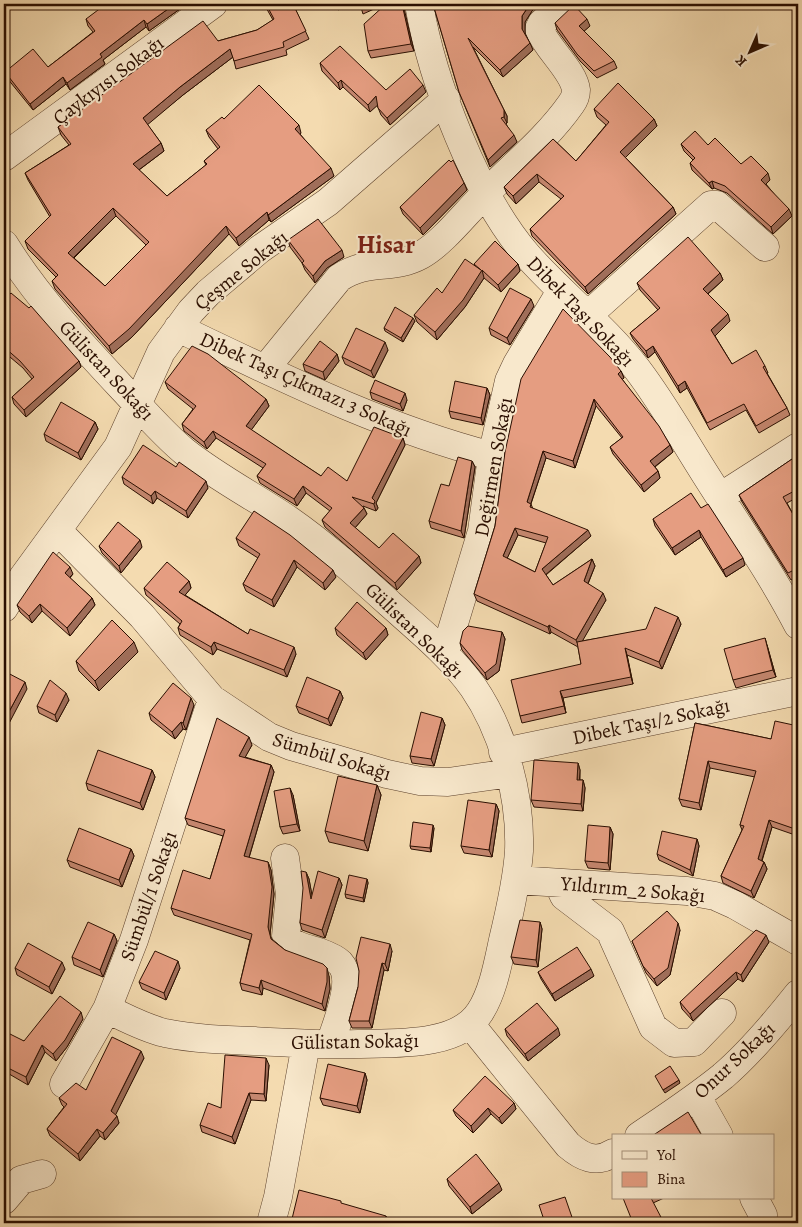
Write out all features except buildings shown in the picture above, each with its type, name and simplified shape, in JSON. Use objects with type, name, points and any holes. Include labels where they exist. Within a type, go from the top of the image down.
[{"type":"street","name":"Çaykıyısı Sokağı","points":[[4,157],[213,4]]},
{"type":"street","name":"Dibek Taşı Sokağı","points":[[419,4],[431,55],[470,161],[510,232],[526,254],[561,291],[588,315],[638,370],[720,497],[798,625]]},
{"type":"street","points":[[265,369],[339,278],[352,269],[365,265],[395,264],[423,254],[557,120],[576,95],[573,81],[549,48],[539,29],[542,23],[564,4]]},
{"type":"street","name":"Çeşme Sokağı","points":[[4,608],[23,577],[118,447],[150,374],[178,328],[208,293],[260,249],[328,202],[446,99]]},
{"type":"street","points":[[588,315],[711,205],[717,206],[765,247]]},
{"type":"street","name":"Gülistan Sokağı","points":[[4,244],[25,278],[72,335],[181,448],[210,471],[290,521],[366,583],[445,653],[473,687],[491,718],[506,762],[519,848],[516,880],[506,930],[487,997],[480,1012],[470,1024],[453,1034],[431,1040],[393,1043],[318,1044],[188,1037],[162,1032],[136,1023],[107,1009]]},
{"type":"street","name":"Değirmen Sokağı","points":[[445,653],[482,531],[492,456],[509,381],[517,364],[561,291]]},
{"type":"street","name":"Dibek Taşı Çıkmazı 3 Sokağı","points":[[178,328],[352,409],[422,436],[492,456]]},
{"type":"street","points":[[720,497],[798,447]]},
{"type":"street","name":"Sümbül Sokağı","points":[[58,531],[142,616],[212,699],[269,737],[291,746],[387,774],[420,781],[448,782],[506,762]]},
{"type":"street","name":"Dibek Taşı/2 Sokağı","points":[[506,762],[798,691]]},
{"type":"street","name":"Sümbül/1 Sokağı","points":[[64,1084],[107,1009],[148,901],[212,699]]},
{"type":"street","points":[[271,1223],[318,1044],[346,989],[347,978],[340,963],[334,958],[296,945],[286,936],[290,894],[285,858]]},
{"type":"street","name":"Yıldırım_2 Sokağı","points":[[516,880],[687,891],[715,896],[735,905],[798,941]]},
{"type":"street","points":[[558,883],[564,896],[610,931],[654,1027],[674,1044],[694,1042],[722,1013]]},
{"type":"street","name":"Onur Sokağı","points":[[642,1134],[697,1097],[750,1050],[798,994]]},
{"type":"street","points":[[470,1024],[568,1145],[580,1156],[592,1159],[612,1153]]},
{"type":"street","points":[[697,1097],[718,1134]]},
{"type":"street","points":[[4,1200],[20,1180],[42,1174]]},
{"type":"district","name":"Hisar","points":[[386,244]]}]
